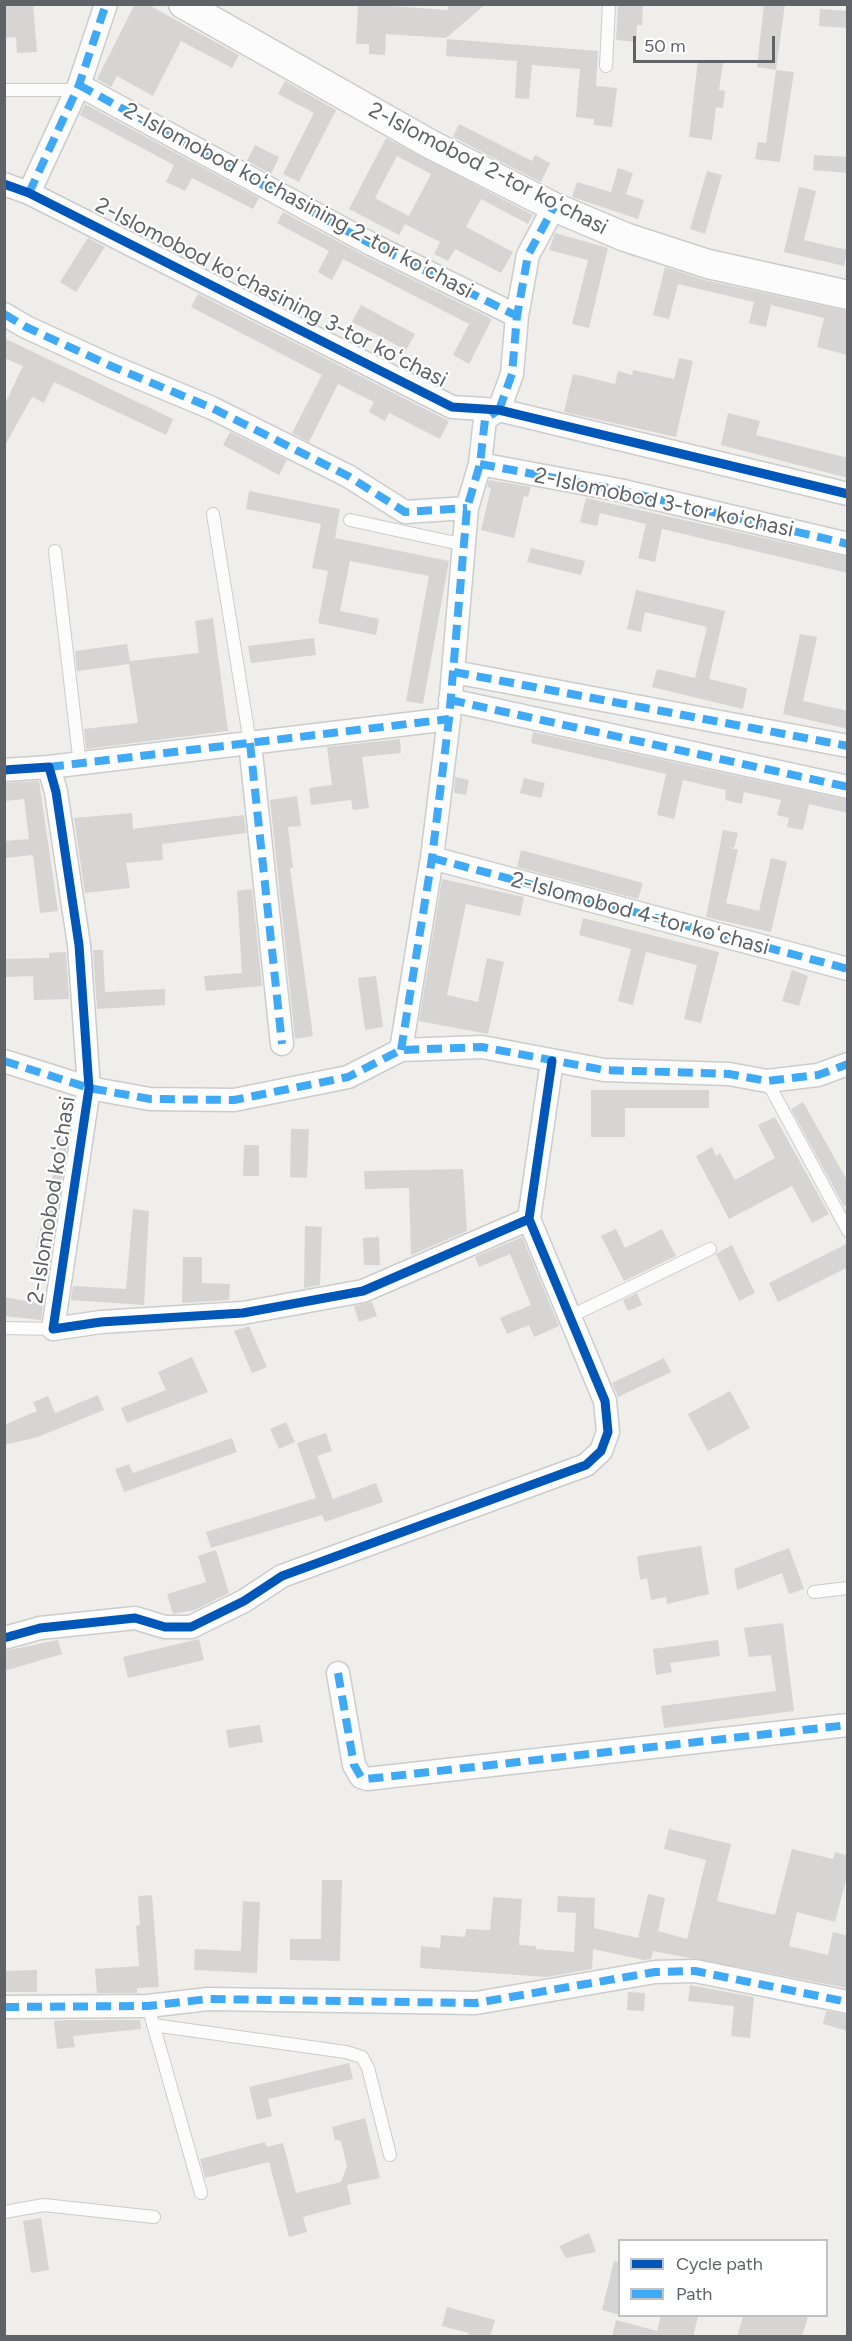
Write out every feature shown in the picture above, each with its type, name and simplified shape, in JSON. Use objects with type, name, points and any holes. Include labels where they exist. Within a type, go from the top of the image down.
[{"type":"street","points":[[29,193],[78,87],[106,4]]},
{"type":"street","name":"2-Islomobod 2-tor koʻchasi","points":[[183,4],[420,138],[554,207],[624,237],[708,264],[848,295]]},
{"type":"street","name":"2-Islomobod koʻchasining 2-tor koʻchasi","points":[[78,87],[371,244],[517,316]]},
{"type":"street","name":"2-Islomobod koʻchasining 3-tor koʻchasi","points":[[4,184],[29,193],[452,407],[500,410]]},
{"type":"street","points":[[401,1050],[432,858],[454,672],[466,508],[480,464],[485,419],[500,410],[512,374],[517,316],[528,255],[554,207]]},
{"type":"street","points":[[4,314],[26,327],[111,366],[212,408],[348,476],[405,512],[466,508]]},
{"type":"street","points":[[500,410],[848,494]]},
{"type":"street","name":"2-Islomobod 3-tor koʻchasi","points":[[480,464],[619,490],[848,544]]},
{"type":"street","points":[[454,672],[848,746]]},
{"type":"street","points":[[4,770],[80,765],[250,743],[449,710],[848,787]]},
{"type":"street","points":[[250,743],[282,1044]]},
{"type":"street","name":"2-Islomobod koʻchasi","points":[[49,767],[58,802],[78,945],[89,1088],[53,1329],[101,1322],[243,1313],[363,1291],[529,1219]]},
{"type":"street","name":"2-Islomobod 4-tor koʻchasi","points":[[432,858],[848,969]]},
{"type":"street","points":[[4,1061],[89,1088],[150,1099],[234,1100],[348,1077],[401,1050],[482,1047],[604,1070],[729,1074],[767,1081],[818,1075],[848,1064]]},
{"type":"street","points":[[4,1638],[40,1628],[135,1618],[181,1629],[203,1623],[282,1576],[586,1465],[601,1451],[608,1432],[605,1401],[529,1219],[552,1060]]},
{"type":"street","points":[[338,1672],[354,1765],[361,1777],[367,1779],[848,1725]]},
{"type":"street","points":[[4,2007],[151,2016],[208,1999],[476,2003],[655,1972],[695,1971],[848,2002]]},
{"type":"lane","points":[[606,66],[609,4]]},
{"type":"lane","points":[[4,90],[78,87]]},
{"type":"lane","points":[[213,514],[250,743]]},
{"type":"lane","points":[[350,520],[465,546]]},
{"type":"lane","points":[[55,551],[80,765]]},
{"type":"lane","points":[[767,1081],[848,1231]]},
{"type":"lane","points":[[569,1317],[710,1249]]},
{"type":"lane","points":[[4,1328],[53,1329]]},
{"type":"lane","points":[[814,1592],[848,1588]]},
{"type":"lane","points":[[201,2193],[151,2016],[346,2052],[362,2057],[368,2068],[390,2155]]},
{"type":"lane","points":[[4,2212],[44,2205],[154,2217]]},
{"type":"building","points":[[4,4],[33,4],[37,52],[17,53],[16,37],[4,38]]},
{"type":"building","points":[[135,4],[147,4],[239,55],[232,68],[181,41],[153,96],[117,76],[111,87],[97,79]]},
{"type":"building","points":[[358,4],[448,10],[448,4],[486,4],[446,38],[386,34],[385,55],[369,54],[369,44],[356,44]]},
{"type":"building","points":[[618,4],[643,4],[642,25],[637,25],[636,42],[616,40]]},
{"type":"building","points":[[764,4],[785,4],[776,70],[757,67]]},
{"type":"building","points":[[820,9],[848,11],[848,28],[819,26]]},
{"type":"building","points":[[447,39],[598,51],[596,86],[617,88],[612,127],[594,125],[594,119],[576,117],[580,69],[532,65],[529,99],[515,98],[517,61],[446,56]]},
{"type":"building","points":[[698,60],[723,63],[719,90],[725,91],[723,108],[716,107],[712,140],[689,137]]},
{"type":"building","points":[[776,70],[794,72],[780,162],[755,159],[758,142],[766,143]]},
{"type":"building","points":[[285,81],[336,110],[299,182],[283,174],[314,113],[278,94]]},
{"type":"building","points":[[85,104],[259,198],[253,209],[192,178],[185,191],[166,182],[174,165],[80,115]]},
{"type":"building","points":[[459,124],[532,161],[535,155],[550,163],[541,182],[453,137]]},
{"type":"building","points":[[386,138],[533,215],[528,224],[481,199],[466,227],[513,252],[501,273],[455,249],[448,261],[434,254],[440,242],[405,224],[399,235],[349,209]],"holes":[[[397,156],[431,174],[409,216],[375,198]]]},
{"type":"building","points":[[255,145],[279,157],[271,174],[247,161]]},
{"type":"building","points":[[814,155],[848,157],[848,173],[813,170]]},
{"type":"building","points":[[618,168],[633,173],[626,194],[644,200],[638,219],[572,197],[577,182],[611,192]]},
{"type":"building","points":[[707,171],[722,175],[705,234],[690,229]]},
{"type":"building","points":[[799,187],[816,191],[804,240],[847,250],[844,266],[784,252]]},
{"type":"building","points":[[283,212],[492,319],[469,364],[453,355],[469,324],[343,259],[332,280],[318,272],[329,251],[277,223]]},
{"type":"building","points":[[555,233],[608,248],[589,328],[572,324],[588,260],[549,250]]},
{"type":"building","points":[[88,238],[105,247],[76,292],[60,282]]},
{"type":"building","points":[[665,267],[704,280],[848,311],[848,355],[817,347],[824,318],[771,305],[766,327],[749,323],[754,302],[678,284],[669,319],[653,315]]},
{"type":"building","points":[[198,294],[449,421],[440,439],[389,413],[385,421],[369,412],[374,402],[338,384],[309,442],[292,433],[322,375],[191,307]]},
{"type":"building","points":[[361,305],[415,334],[406,350],[352,322]]},
{"type":"building","points":[[4,338],[173,419],[166,435],[54,382],[44,403],[32,397],[4,447],[4,406],[23,366],[4,358]]},
{"type":"building","points":[[679,358],[693,361],[676,437],[564,412],[573,374],[615,384],[618,371],[632,375],[633,370],[674,379]]},
{"type":"building","points":[[728,413],[760,421],[756,435],[848,458],[848,478],[721,445]]},
{"type":"building","points":[[230,432],[287,460],[279,475],[223,445]]},
{"type":"building","points":[[489,480],[531,487],[528,497],[524,496],[514,538],[481,530],[491,488],[487,487]]},
{"type":"building","points":[[249,491],[340,509],[335,538],[449,561],[423,704],[406,701],[429,576],[350,561],[340,611],[379,619],[376,635],[318,623],[328,571],[312,568],[321,524],[246,509]]},
{"type":"building","points":[[586,498],[848,557],[848,573],[662,529],[655,562],[638,558],[646,524],[600,513],[597,526],[580,522]]},
{"type":"building","points":[[531,548],[585,561],[581,575],[527,562]]},
{"type":"building","points":[[636,590],[725,611],[709,679],[747,688],[743,709],[652,687],[657,669],[695,678],[707,627],[645,612],[641,632],[627,629]]},
{"type":"building","points":[[213,618],[228,731],[86,749],[84,729],[138,723],[129,664],[77,671],[75,651],[127,644],[130,661],[199,653],[195,621]]},
{"type":"building","points":[[800,634],[817,637],[803,701],[848,711],[848,729],[783,714]]},
{"type":"building","points":[[314,638],[316,655],[251,663],[248,646]]},
{"type":"building","points":[[533,732],[848,800],[848,813],[809,804],[803,830],[787,827],[789,818],[777,815],[781,800],[744,792],[742,804],[725,800],[726,790],[683,780],[674,819],[657,815],[666,774],[531,743]]},
{"type":"building","points":[[400,739],[401,753],[362,757],[369,808],[353,810],[351,800],[311,805],[309,788],[332,785],[327,747]]},
{"type":"building","points":[[455,777],[469,780],[466,795],[454,793]]},
{"type":"building","points":[[524,778],[545,783],[541,798],[520,793]]},
{"type":"building","points":[[39,781],[58,911],[40,913],[33,855],[5,858],[4,849],[4,841],[29,839],[24,799],[4,801],[4,783]]},
{"type":"building","points":[[297,796],[301,826],[288,827],[293,868],[290,868],[313,1036],[295,1039],[270,800]]},
{"type":"building","points":[[132,813],[133,829],[244,815],[246,833],[162,844],[163,860],[126,863],[130,888],[85,893],[74,818]]},
{"type":"building","points":[[723,830],[738,833],[734,848],[727,847],[738,850],[726,903],[759,911],[771,858],[787,862],[771,932],[706,917]]},
{"type":"building","points":[[521,850],[643,883],[638,899],[517,867]]},
{"type":"building","points":[[442,879],[524,897],[520,916],[466,904],[447,995],[478,1002],[487,958],[504,962],[488,1034],[419,1021]]},
{"type":"building","points":[[252,889],[262,986],[206,991],[204,976],[242,973],[237,891]]},
{"type":"building","points":[[583,918],[719,952],[701,1023],[684,1019],[697,965],[646,952],[633,1005],[618,1001],[631,949],[579,935]]},
{"type":"building","points":[[93,950],[103,950],[105,992],[165,989],[165,1005],[97,1009]]},
{"type":"building","points":[[66,952],[69,999],[34,1000],[33,976],[4,977],[4,959],[49,958],[49,953]]},
{"type":"building","points":[[792,970],[808,976],[799,1006],[782,1001]]},
{"type":"building","points":[[376,976],[383,1027],[365,1030],[358,978]]},
{"type":"building","points":[[591,1090],[709,1090],[709,1108],[625,1108],[625,1137],[591,1137]]},
{"type":"building","points":[[803,1102],[848,1182],[848,1204],[844,1206],[791,1109]]},
{"type":"building","points":[[775,1117],[829,1214],[812,1223],[792,1186],[729,1219],[696,1156],[712,1147],[716,1156],[720,1153],[735,1180],[775,1158],[758,1125]]},
{"type":"building","points":[[291,1129],[309,1129],[307,1178],[290,1177]]},
{"type":"building","points":[[63,1130],[69,1131],[51,1250],[36,1247]]},
{"type":"building","points":[[244,1145],[259,1145],[259,1176],[243,1176]]},
{"type":"building","points":[[463,1169],[467,1231],[411,1255],[409,1188],[365,1189],[364,1171]]},
{"type":"building","points":[[133,1209],[149,1211],[144,1305],[71,1300],[73,1286],[126,1289]]},
{"type":"building","points":[[305,1226],[322,1227],[320,1285],[304,1288]]},
{"type":"building","points":[[616,1229],[625,1248],[662,1229],[676,1256],[624,1281],[601,1236]]},
{"type":"building","points":[[379,1237],[380,1265],[364,1265],[363,1238]]},
{"type":"building","points":[[522,1237],[559,1326],[534,1337],[529,1325],[507,1334],[500,1318],[531,1305],[510,1254],[479,1267],[475,1257]]},
{"type":"building","points":[[848,1243],[848,1267],[778,1302],[769,1283]]},
{"type":"building","points":[[732,1245],[755,1293],[739,1301],[716,1254]]},
{"type":"building","points":[[183,1257],[202,1257],[202,1283],[230,1284],[229,1300],[182,1303]]},
{"type":"building","points":[[637,1293],[642,1305],[628,1311],[623,1300]]},
{"type":"building","points":[[4,1297],[43,1304],[41,1320],[4,1316]]},
{"type":"building","points":[[372,1302],[377,1316],[359,1322],[354,1306]]},
{"type":"building","points":[[249,1326],[267,1367],[252,1373],[234,1331]]},
{"type":"building","points":[[192,1357],[208,1392],[127,1423],[121,1408],[166,1390],[158,1372]]},
{"type":"building","points":[[664,1358],[671,1372],[618,1397],[612,1383]]},
{"type":"building","points":[[730,1391],[750,1428],[708,1451],[688,1414]]},
{"type":"building","points":[[98,1395],[104,1410],[38,1437],[4,1445],[4,1425],[37,1411],[33,1402],[48,1396],[55,1413]]},
{"type":"building","points":[[286,1422],[295,1442],[279,1449],[270,1429]]},
{"type":"building","points":[[326,1433],[332,1451],[317,1456],[333,1499],[376,1483],[383,1502],[325,1522],[322,1515],[211,1548],[206,1532],[316,1498],[297,1443]]},
{"type":"building","points":[[232,1438],[237,1452],[124,1492],[115,1469],[129,1464],[133,1473]]},
{"type":"building","points":[[701,1546],[709,1594],[667,1604],[666,1597],[651,1600],[647,1578],[640,1580],[637,1556]]},
{"type":"building","points":[[789,1548],[804,1589],[789,1594],[782,1573],[737,1590],[734,1569]]},
{"type":"building","points":[[216,1550],[229,1593],[195,1610],[173,1614],[167,1594],[206,1582],[198,1556]]},
{"type":"building","points":[[783,1623],[794,1711],[664,1728],[661,1706],[776,1691],[771,1655],[749,1657],[744,1628]]},
{"type":"building","points":[[199,1639],[204,1660],[128,1678],[123,1657]]},
{"type":"building","points":[[58,1640],[62,1654],[4,1671],[4,1651]]},
{"type":"building","points":[[718,1640],[720,1656],[670,1663],[672,1672],[656,1675],[653,1649]]},
{"type":"building","points":[[260,1725],[263,1742],[229,1748],[226,1730]]},
{"type":"building","points":[[669,1829],[731,1844],[717,1901],[775,1915],[792,1849],[833,1859],[835,1852],[848,1856],[848,1873],[835,1922],[797,1912],[789,1946],[828,1955],[833,1932],[848,1936],[848,1988],[653,1951],[651,1959],[644,1960],[593,1949],[592,1969],[546,1977],[420,1968],[421,1946],[440,1948],[441,1935],[465,1937],[466,1929],[490,1930],[493,1897],[522,1899],[519,1945],[536,1946],[536,1949],[574,1952],[576,1913],[557,1912],[558,1896],[595,1898],[594,1928],[638,1938],[648,1894],[665,1898],[658,1931],[687,1939],[706,1860],[664,1849]]},
{"type":"building","points":[[322,1880],[342,1880],[340,1961],[290,1960],[290,1939],[321,1939]]},
{"type":"building","points":[[152,1895],[159,1987],[137,1988],[137,1993],[97,1993],[95,1969],[139,1966],[136,1926],[140,1925],[138,1896]]},
{"type":"building","points":[[243,1901],[260,1902],[257,1973],[194,1970],[195,1949],[241,1951]]},
{"type":"building","points":[[37,1970],[37,1992],[4,1992],[4,1971]]},
{"type":"building","points":[[690,1985],[754,1997],[750,2038],[731,2036],[734,2006],[688,2001]]},
{"type":"building","points":[[628,1992],[645,1993],[644,2011],[627,2010]]},
{"type":"building","points":[[826,2011],[848,2015],[848,2031],[823,2024]]},
{"type":"building","points":[[140,2020],[141,2029],[73,2036],[75,2047],[57,2049],[54,2021]]},
{"type":"building","points":[[349,2063],[353,2079],[268,2099],[272,2116],[257,2120],[249,2087]]},
{"type":"building","points":[[365,2118],[380,2178],[347,2185],[351,2204],[303,2217],[307,2232],[289,2237],[269,2162],[205,2178],[200,2159],[265,2142],[267,2147],[283,2143],[296,2193],[341,2182],[347,2166],[341,2141],[335,2140],[332,2127]]},
{"type":"building","points":[[41,2218],[49,2270],[31,2273],[23,2221]]},
{"type":"building","points":[[589,2233],[596,2252],[566,2258],[559,2246]]},
{"type":"building","points":[[614,2261],[618,2262],[618,2314],[602,2310]]},
{"type":"building","points":[[447,2307],[495,2320],[490,2337],[468,2337],[469,2333],[442,2326]]},
{"type":"building","points":[[661,2317],[698,2317],[693,2337],[612,2337],[616,2320],[657,2331]]},
{"type":"building","points":[[743,2317],[808,2317],[802,2337],[737,2337]]},
{"type":"marked path","points":[[29,193],[79,85],[106,4]]},
{"type":"marked path","points":[[79,85],[371,244],[517,316]]},
{"type":"marked path","points":[[499,410],[512,374],[517,316],[528,255],[554,207]]},
{"type":"marked path","points":[[4,314],[26,327],[111,366],[212,408],[348,476],[405,512],[467,508]]},
{"type":"marked path","points":[[401,1050],[432,858],[449,719],[467,508],[480,464],[485,419],[499,410]]},
{"type":"marked path","points":[[480,464],[619,490],[848,544]]},
{"type":"marked path","points":[[454,672],[848,746]]},
{"type":"marked path","points":[[450,700],[848,787]]},
{"type":"marked path","points":[[49,767],[449,719]]},
{"type":"marked path","points":[[250,743],[282,1044]]},
{"type":"marked path","points":[[432,858],[848,969]]},
{"type":"marked path","points":[[4,1061],[89,1088],[150,1099],[234,1100],[348,1077],[401,1050],[482,1047],[604,1070],[729,1074],[767,1081],[818,1075],[848,1064]]},
{"type":"marked path","points":[[338,1673],[354,1765],[361,1777],[367,1779],[848,1725]]},
{"type":"marked path","points":[[4,2007],[148,2006],[208,1999],[476,2003],[655,1972],[695,1971],[848,2002]]},
{"type":"cycle path","points":[[4,184],[29,193],[452,407],[499,410],[848,494]]},
{"type":"cycle path","points":[[4,770],[49,767],[56,792],[79,945],[89,1088],[53,1329],[101,1322],[243,1313],[363,1291],[529,1219]]},
{"type":"cycle path","points":[[4,1638],[40,1628],[135,1618],[165,1627],[191,1627],[244,1601],[282,1576],[586,1465],[601,1451],[608,1432],[605,1401],[529,1219],[552,1061]]}]
